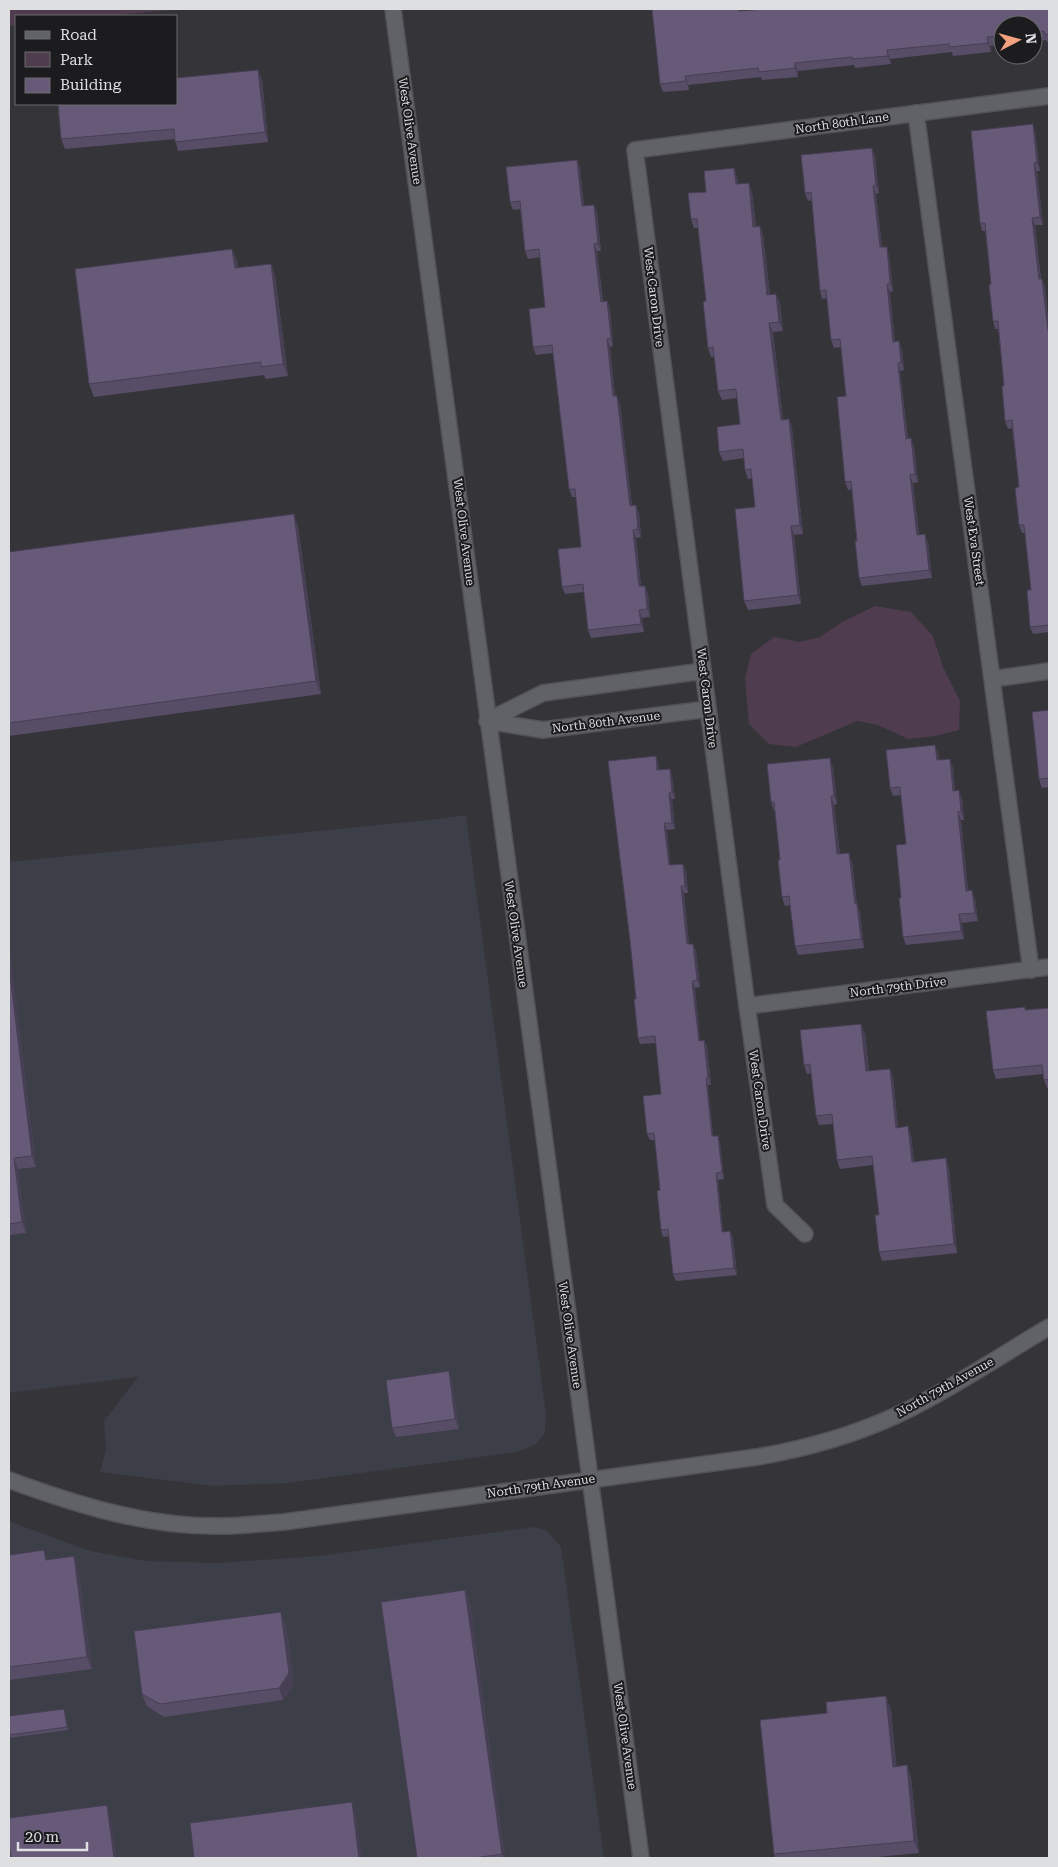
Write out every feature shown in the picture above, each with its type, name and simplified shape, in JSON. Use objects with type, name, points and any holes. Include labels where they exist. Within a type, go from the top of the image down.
[{"type":"street","name":"West Olive Avenue","points":[[393,9],[457,480],[487,722],[641,1858]]},
{"type":"street","name":"North 80th Lane","points":[[635,150],[1049,96]]},
{"type":"street","name":"West Eva Street","points":[[916,113],[1031,970]]},
{"type":"street","name":"West Caron Drive","points":[[635,150],[747,1006],[775,1205],[805,1234]]},
{"type":"street","points":[[487,722],[543,693],[704,671]]},
{"type":"street","points":[[992,679],[1049,671]]},
{"type":"street","name":"North 80th Avenue","points":[[487,722],[543,730],[708,709]]},
{"type":"street","name":"North 79th Drive","points":[[747,1006],[1049,967]]},
{"type":"street","name":"North 79th Avenue","points":[[9,1480],[82,1506],[174,1524],[222,1526],[284,1522],[757,1457],[808,1448],[894,1416],[941,1392],[1049,1327]]},
{"type":"shaded area","points":[[466,815],[546,1414],[545,1433],[536,1444],[518,1452],[288,1483],[214,1486],[100,1472],[106,1450],[104,1421],[138,1377],[9,1393],[9,862]]},
{"type":"shaded area","points":[[9,1521],[90,1551],[147,1561],[218,1563],[319,1556],[534,1527],[546,1530],[561,1547],[604,1858],[9,1858]]},
{"type":"green space","points":[[9,9],[181,9],[118,15],[15,15],[15,25],[9,26]]},
{"type":"green space","points":[[875,606],[911,612],[933,636],[943,667],[960,701],[959,730],[935,736],[908,739],[878,725],[857,721],[796,747],[769,744],[749,724],[745,679],[751,654],[774,637],[800,642],[820,637],[844,621]]},
{"type":"building","points":[[652,9],[739,9],[739,11],[764,9],[1049,9],[1049,34],[1045,35],[1043,31],[1043,15],[993,15],[993,37],[987,37],[988,43],[950,47],[949,44],[887,50],[888,56],[852,59],[852,57],[795,63],[795,68],[759,72],[758,68],[685,76],[686,81],[660,84]]},
{"type":"building","points":[[258,70],[265,132],[175,142],[174,129],[61,139],[58,105],[178,105],[178,78]]},
{"type":"building","points":[[1033,124],[1037,163],[1034,163],[1040,217],[1032,218],[1039,279],[1042,279],[1049,331],[1049,625],[1030,627],[1027,590],[1031,590],[1024,525],[1019,525],[1015,488],[1019,487],[1012,420],[1005,421],[998,321],[993,321],[985,223],[980,223],[971,131]]},
{"type":"building","points":[[872,148],[876,185],[873,186],[880,247],[887,247],[890,283],[887,284],[893,342],[899,341],[901,362],[898,363],[906,439],[911,438],[915,474],[910,475],[917,535],[925,534],[929,570],[859,578],[851,481],[845,482],[837,397],[846,396],[840,339],[831,340],[826,290],[820,291],[811,192],[805,193],[801,155]]},
{"type":"building","points":[[577,160],[582,206],[594,205],[598,243],[594,244],[601,302],[607,301],[611,338],[607,339],[613,396],[617,396],[630,506],[636,505],[638,529],[633,530],[639,586],[645,586],[647,609],[639,610],[641,624],[588,630],[583,584],[562,587],[558,549],[581,547],[575,489],[569,489],[552,345],[533,347],[529,309],[545,307],[539,249],[525,251],[520,201],[510,202],[506,167]]},
{"type":"building","points":[[734,168],[736,184],[749,183],[753,227],[760,226],[767,295],[776,294],[779,322],[769,323],[781,420],[789,419],[800,525],[791,526],[798,595],[744,601],[735,509],[755,507],[751,469],[745,470],[743,449],[719,452],[717,427],[740,424],[736,389],[718,391],[713,347],[708,348],[703,302],[706,301],[697,219],[691,219],[688,193],[706,192],[704,171]]},
{"type":"building","points":[[232,249],[235,268],[271,264],[283,364],[261,367],[261,362],[89,384],[75,269]]},
{"type":"building","points":[[294,514],[316,681],[9,723],[9,552]]},
{"type":"building","points":[[1049,710],[1049,778],[1039,779],[1032,712]]},
{"type":"building","points":[[935,745],[937,760],[950,759],[953,791],[959,790],[961,811],[958,812],[966,891],[972,890],[975,913],[959,914],[961,931],[903,937],[896,845],[906,844],[900,787],[890,788],[886,750]]},
{"type":"building","points":[[656,756],[657,770],[670,769],[672,792],[669,793],[672,823],[664,823],[669,865],[683,864],[685,886],[681,886],[687,944],[693,944],[697,980],[692,981],[699,1041],[704,1040],[712,1136],[718,1136],[722,1172],[716,1173],[722,1232],[730,1231],[734,1268],[673,1274],[668,1229],[661,1230],[657,1191],[660,1190],[654,1133],[647,1134],[643,1096],[661,1094],[655,1036],[638,1038],[630,941],[608,761]]},
{"type":"building","points":[[830,758],[834,795],[831,796],[837,854],[849,853],[861,939],[795,946],[789,896],[782,897],[774,802],[771,802],[767,764]]},
{"type":"building","points":[[9,966],[32,1156],[14,1158],[22,1222],[9,1224]]},
{"type":"building","points":[[1025,1007],[1025,1010],[1049,1008],[1049,1079],[1044,1080],[1042,1065],[993,1070],[986,1011]]},
{"type":"building","points":[[861,1024],[866,1071],[890,1069],[896,1128],[908,1126],[912,1162],[946,1158],[954,1244],[879,1252],[875,1215],[879,1215],[872,1156],[837,1160],[832,1114],[816,1116],[810,1064],[804,1065],[800,1030]]},
{"type":"building","points":[[449,1371],[455,1419],[392,1428],[386,1380]]},
{"type":"building","points":[[44,1550],[46,1560],[74,1556],[87,1657],[9,1667],[9,1555]]},
{"type":"building","points":[[465,1590],[502,1854],[474,1858],[417,1858],[381,1602]]},
{"type":"building","points":[[281,1612],[289,1673],[279,1688],[160,1704],[142,1694],[134,1631]]},
{"type":"building","points":[[886,1696],[893,1767],[907,1765],[914,1841],[774,1854],[760,1720],[827,1713],[826,1702]]},
{"type":"building","points":[[64,1709],[67,1727],[9,1735],[9,1716]]},
{"type":"building","points":[[352,1802],[359,1858],[194,1858],[190,1823]]},
{"type":"building","points":[[107,1805],[114,1858],[11,1858],[9,1818]]}]
